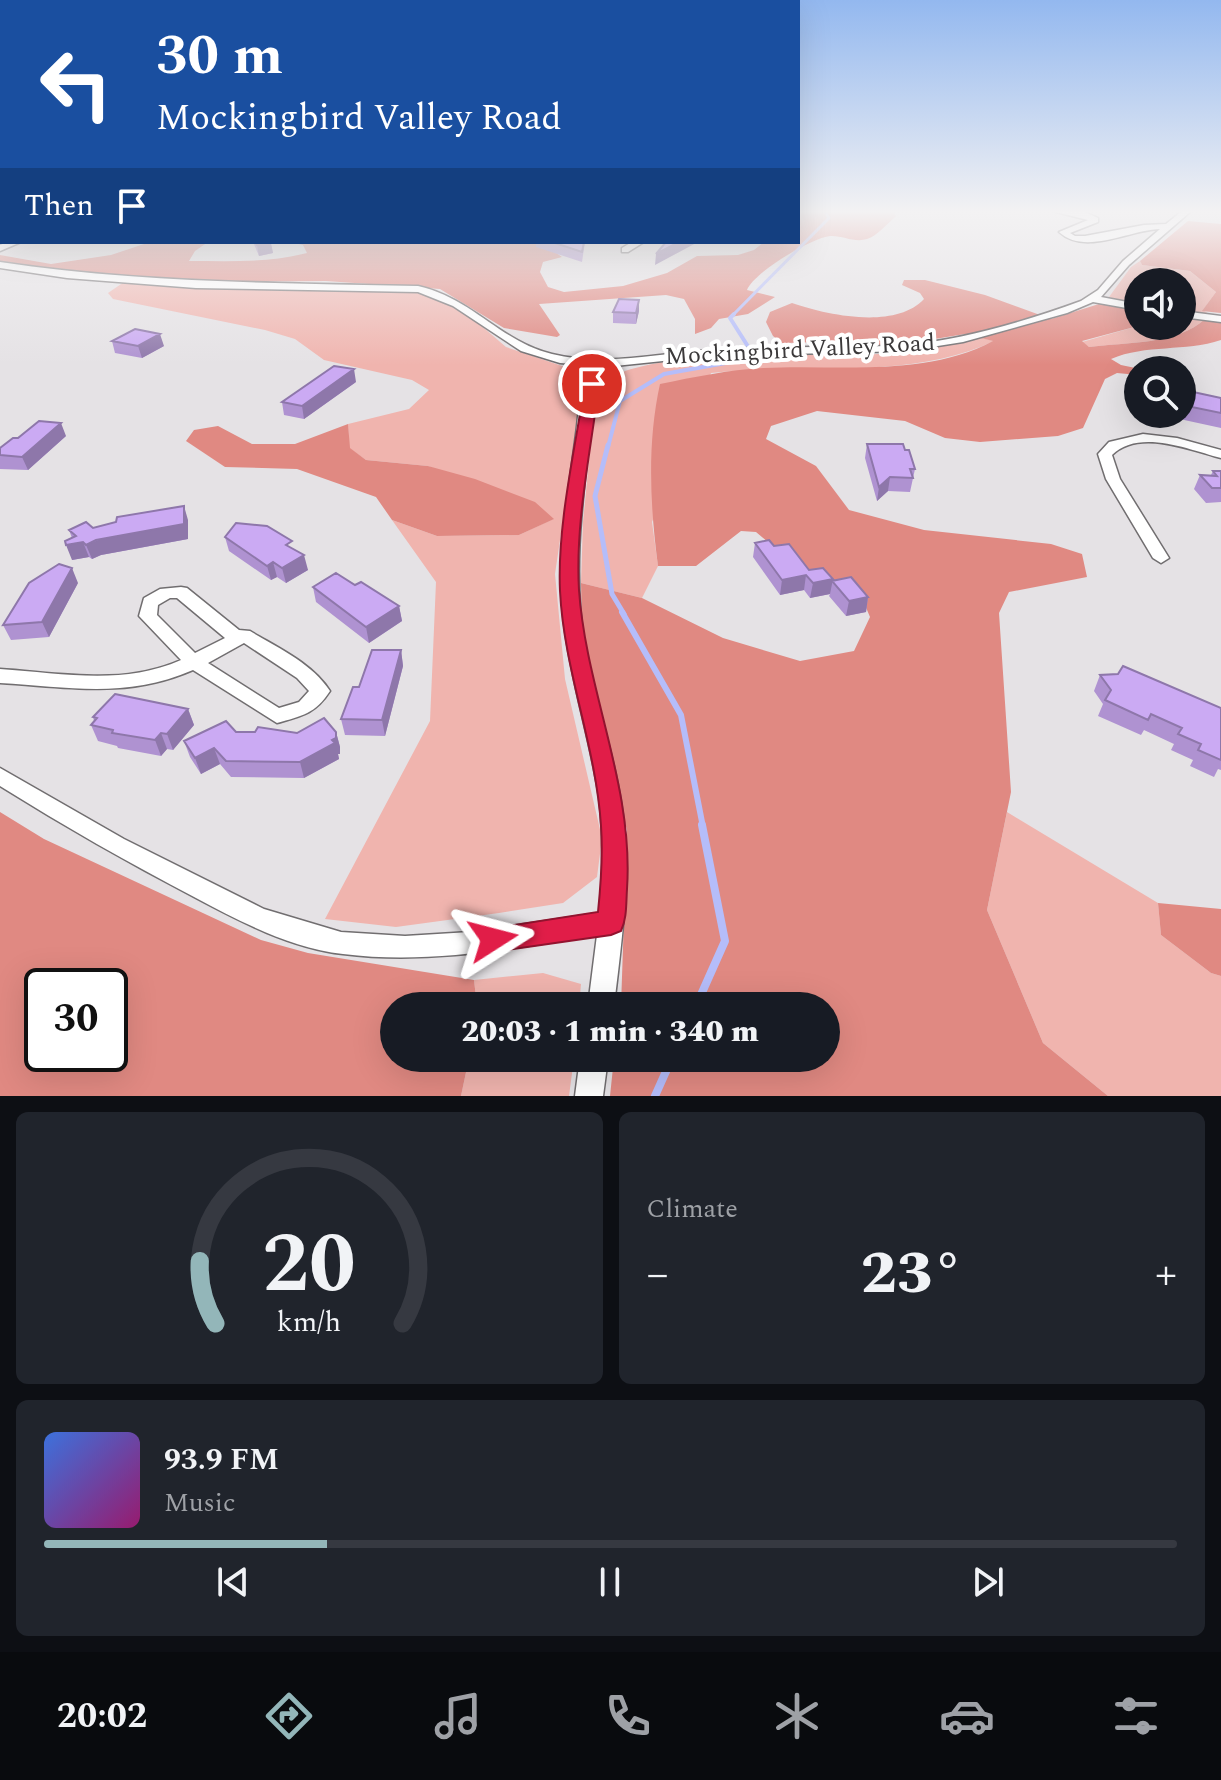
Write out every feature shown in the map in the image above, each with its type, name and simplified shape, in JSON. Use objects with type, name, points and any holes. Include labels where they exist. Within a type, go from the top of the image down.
[{"type":"street","name":"Mockingbird Valley Road","points":[[0,265],[67,275],[196,285],[418,289],[448,297],[503,335],[545,356],[576,362],[612,363],[711,353],[857,352],[920,346],[1003,328],[1093,299],[1126,263]]},
{"type":"street","points":[[1093,299],[1124,305]]},
{"type":"street","points":[[1196,316],[1221,319]]},
{"type":"street","points":[[603,992],[615,878],[613,824],[605,773],[579,665],[570,589],[570,546],[588,395],[597,372],[612,363]]},
{"type":"street","points":[[1161,558],[1106,465],[1105,454],[1109,447],[1134,439],[1154,439],[1221,454]]},
{"type":"street","points":[[181,592],[241,637],[304,673],[320,691],[306,707],[277,716],[192,661],[148,616],[150,602],[166,593],[181,592]]},
{"type":"street","points":[[0,676],[126,682],[163,674],[241,637]]},
{"type":"street","points":[[0,776],[116,846],[258,918],[341,943],[405,947],[470,943],[611,922]]},
{"type":"street","points":[[589,1096],[592,1072]]},
{"type":"shaded area","points":[[6,263],[543,263],[540,272],[548,287],[564,292],[623,286],[667,273],[684,263],[775,263],[747,290],[775,297],[748,314],[719,319],[711,328],[695,334],[695,319],[684,299],[666,295],[539,304],[560,335],[557,337],[504,328],[440,289],[326,281],[187,282],[29,268]]},
{"type":"shaded area","points":[[1141,263],[1166,268],[1130,268]]},
{"type":"shaded area","points":[[1141,263],[1221,263],[1221,313],[1202,311],[1216,292],[1196,276],[1196,268],[1166,268]]},
{"type":"shaded area","points":[[1196,276],[1216,292],[1203,310],[1212,316],[1196,314]]},
{"type":"shaded area","points":[[1124,277],[1124,302],[1109,297]]},
{"type":"shaded area","points":[[904,280],[925,280],[985,295],[1051,319],[1099,304],[1124,307],[1124,330],[1082,341],[1089,347],[1154,340],[1196,340],[1196,325],[1205,319],[1221,322],[1221,340],[1194,346],[1138,351],[1111,359],[1124,366],[1124,374],[1117,373],[1105,379],[1083,428],[1058,436],[980,442],[945,438],[905,421],[817,411],[771,426],[766,439],[816,466],[849,510],[924,530],[1051,544],[1082,554],[1087,577],[1009,592],[999,613],[1011,792],[987,910],[1043,1043],[1108,1096],[610,1096],[613,1072],[840,1072],[840,992],[621,992],[627,830],[596,709],[582,628],[581,583],[642,598],[723,638],[800,661],[854,651],[870,617],[862,598],[820,586],[756,532],[741,531],[696,566],[658,566],[651,475],[656,406],[660,384],[763,368],[910,365],[966,353],[993,341],[965,334],[892,346],[782,343],[773,336],[766,322],[770,312],[792,303],[823,312],[860,317],[896,314],[911,309],[924,299],[920,293],[902,285]]},
{"type":"shaded area","points":[[124,282],[415,292],[440,298],[463,310],[506,347],[580,372],[583,383],[555,574],[565,679],[602,838],[597,877],[563,903],[396,927],[325,919],[430,721],[436,582],[392,520],[437,536],[519,535],[553,519],[428,466],[366,460],[349,448],[348,424],[409,409],[429,390],[412,380],[324,360],[295,339],[265,330],[113,299],[108,293]]},
{"type":"shaded area","points":[[1124,330],[1124,340],[1155,340],[1089,347],[1082,342]]},
{"type":"shaded area","points":[[982,338],[994,341],[962,353],[893,366],[711,373],[652,522],[658,566],[642,598],[581,583],[583,522],[596,389],[615,375],[685,360],[728,356],[891,353]]},
{"type":"shaded area","points":[[348,424],[350,448],[366,460],[428,466],[475,479],[535,502],[554,519],[519,535],[437,536],[392,520],[376,497],[297,469],[225,467],[186,441],[194,430],[218,426],[252,444],[295,444]]},
{"type":"shaded area","points":[[0,812],[44,839],[261,940],[308,953],[474,980],[475,992],[380,992],[380,1072],[466,1072],[461,1096],[0,1096]]},
{"type":"shaded area","points":[[1007,812],[1158,903],[1161,935],[1211,973],[1221,976],[1221,1096],[1108,1096],[1043,1043],[987,910]]},
{"type":"shaded area","points":[[1158,903],[1221,909],[1221,976],[1211,973],[1161,935]]},
{"type":"shaded area","points":[[543,973],[581,984],[580,992],[475,992],[474,980]]},
{"type":"shaded area","points":[[466,1072],[572,1072],[569,1096],[461,1096]]},
{"type":"building","points":[[619,299],[639,300],[636,313],[613,312]]},
{"type":"building","points":[[135,329],[160,334],[138,346],[112,341]]},
{"type":"building","points":[[334,366],[354,369],[302,406],[282,402]]},
{"type":"building","points":[[1196,393],[1221,398],[1221,413],[1196,408]]},
{"type":"building","points":[[39,421],[61,423],[22,457],[0,455],[0,448]]},
{"type":"building","points":[[867,444],[903,444],[905,450],[909,450],[915,469],[910,469],[913,478],[890,477],[879,487]]},
{"type":"building","points":[[1213,471],[1221,471],[1221,488],[1212,488],[1200,475],[1217,476]]},
{"type":"building","points":[[184,506],[184,524],[96,540],[86,545],[83,542],[66,545],[65,541],[76,536],[69,530],[86,522],[93,528],[116,522],[117,517]]},
{"type":"building","points":[[236,523],[267,526],[292,541],[286,545],[304,555],[282,568],[273,562],[267,566],[225,537]]},
{"type":"building","points":[[769,540],[774,546],[789,544],[809,570],[823,568],[833,579],[813,583],[806,575],[782,580],[755,543]]},
{"type":"building","points":[[59,564],[72,568],[42,622],[3,625],[29,583]]},
{"type":"building","points":[[336,573],[355,585],[361,582],[399,606],[366,627],[313,587]]},
{"type":"building","points":[[851,577],[868,597],[849,601],[832,581]]},
{"type":"building","points":[[372,650],[401,650],[382,720],[341,719],[353,687],[359,687]]},
{"type":"building","points":[[1123,666],[1221,708],[1221,760],[1198,750],[1201,744],[1178,734],[1182,728],[1151,714],[1148,720],[1105,700],[1111,690],[1100,675],[1118,674]]},
{"type":"building","points":[[115,694],[188,709],[167,734],[161,733],[155,740],[112,733],[113,730],[91,725],[97,718],[93,717]]},
{"type":"building","points":[[324,718],[336,732],[336,738],[332,740],[335,743],[300,762],[226,761],[214,748],[195,758],[184,741],[226,721],[236,732],[255,732],[258,727],[297,733]]},
{"type":"waterway","points":[[732,316],[784,263]]},
{"type":"waterway","points":[[732,316],[730,318],[749,348]]},
{"type":"waterway","points":[[608,447],[620,401],[664,374],[748,359]]},
{"type":"waterway","points":[[608,445],[595,496],[612,594],[624,614]]},
{"type":"waterway","points":[[622,612],[681,715],[703,827]]},
{"type":"waterway","points":[[702,825],[725,941],[702,992]]},
{"type":"waterway","points":[[655,1096],[666,1072]]},
{"type":"route","points":[[493,939],[611,922],[615,878],[613,824],[605,773],[579,665],[570,589],[570,546],[588,395],[592,384]]}]
